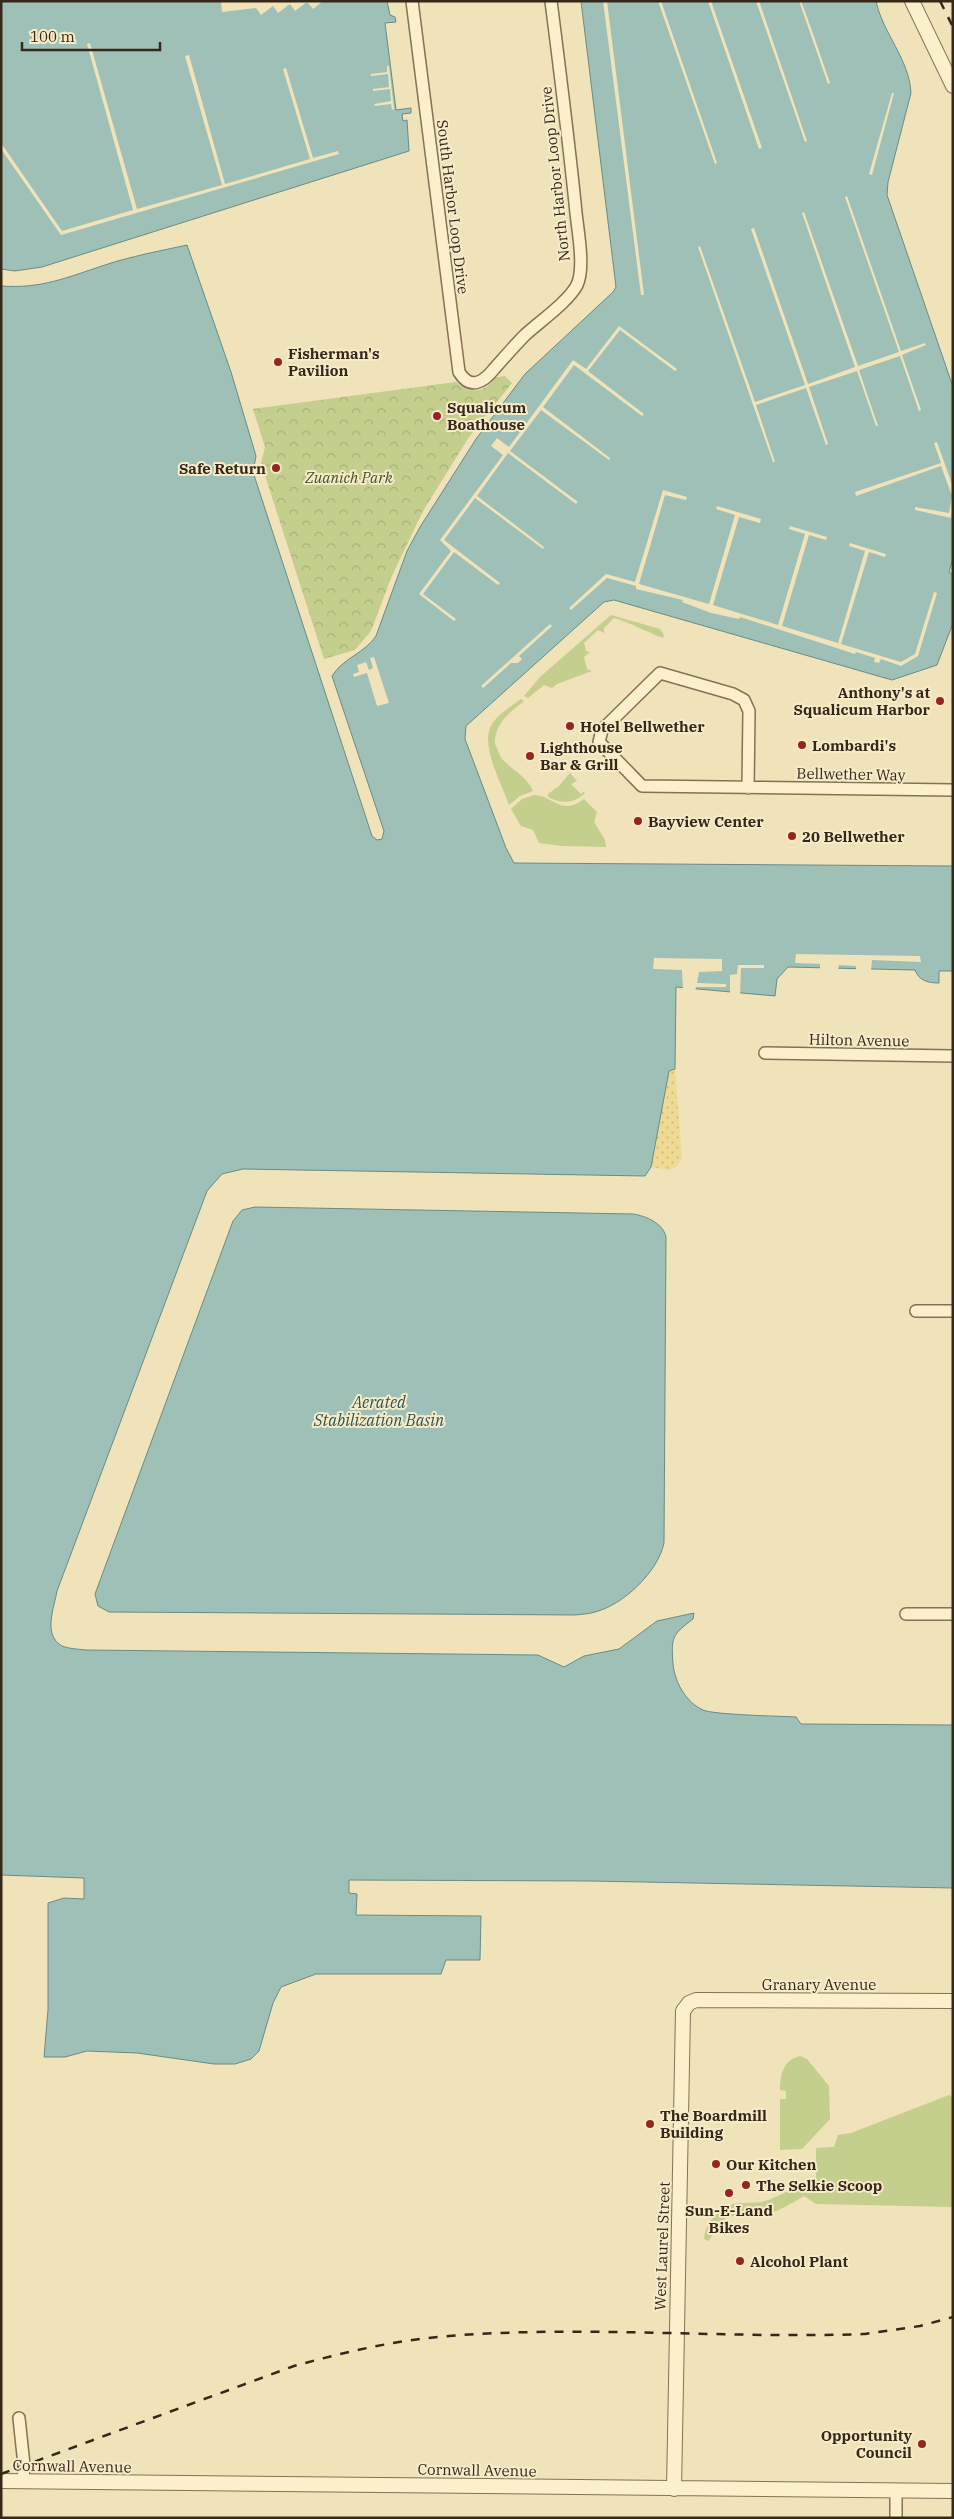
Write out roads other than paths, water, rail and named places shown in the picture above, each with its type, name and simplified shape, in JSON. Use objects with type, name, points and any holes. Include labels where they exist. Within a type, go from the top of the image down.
[{"type":"street","name":"South Harbor Loop Drive","points":[[412,1],[459,372],[467,382],[474,384],[480,382],[494,369]]},
{"type":"street","name":"North Harbor Loop Drive","points":[[494,369],[523,338],[571,293],[577,285],[580,274],[569,140],[551,1]]},
{"type":"street","points":[[912,1],[953,86]]},
{"type":"street","name":"Bellwether Way","points":[[748,788],[749,711],[744,700],[733,694],[660,673],[602,730],[599,742],[642,786],[748,788],[953,790]]},
{"type":"street","name":"Hilton Avenue","points":[[765,1053],[953,1056]]},
{"type":"street","points":[[916,1311],[953,1311]]},
{"type":"street","points":[[906,1614],[953,1614]]},
{"type":"street","name":"Granary Avenue","points":[[686,2006],[696,2000],[953,2002]]},
{"type":"street","name":"West Laurel Street","points":[[674,2489],[683,2011],[686,2006]]},
{"type":"street","points":[[20,2418],[24,2465],[23,2482]]},
{"type":"street","name":"Cornwall Avenue","points":[[1,2481],[953,2491]]},
{"type":"street","points":[[896,2491],[896,2518]]},
{"type":"water","points":[[1,1],[387,1],[390,15],[395,17],[396,22],[385,23],[396,110],[411,108],[411,113],[402,114],[403,121],[407,120],[409,151],[42,267],[15,271],[1,269]]},
{"type":"water","points":[[581,1],[876,1],[879,13],[906,68],[911,93],[888,182],[887,195],[953,387],[953,558],[949,572],[953,575],[953,623],[937,665],[892,680],[614,600],[604,602],[466,726],[465,739],[506,848],[514,863],[953,866],[953,971],[939,971],[939,983],[932,983],[919,977],[915,970],[788,967],[777,979],[775,996],[676,987],[675,1069],[669,1071],[651,1167],[645,1176],[243,1169],[222,1174],[207,1191],[57,1591],[51,1619],[52,1633],[54,1639],[62,1646],[86,1650],[538,1655],[564,1667],[584,1656],[619,1649],[657,1621],[694,1613],[693,1619],[674,1637],[672,1648],[673,1664],[676,1678],[682,1691],[691,1702],[703,1710],[733,1714],[796,1717],[801,1724],[953,1725],[953,1888],[590,1881],[349,1880],[349,1893],[357,1894],[356,1915],[481,1916],[480,1960],[446,1960],[441,1974],[316,1974],[281,1987],[273,2003],[259,2051],[251,2059],[235,2064],[214,2064],[137,2053],[87,2051],[65,2057],[44,2057],[48,2010],[48,1903],[64,1898],[84,1899],[84,1878],[1,1875],[1,286],[42,284],[125,259],[187,245],[231,372],[256,456],[253,472],[372,836],[377,840],[382,839],[384,831],[332,676],[376,636],[407,551],[420,527],[476,439],[525,374],[613,292],[616,287]]},
{"type":"water","name":"Aerated Stabilization Basin","points":[[255,1207],[633,1214],[648,1218],[658,1224],[666,1237],[664,1543],[655,1565],[638,1586],[628,1595],[606,1608],[593,1613],[576,1615],[109,1612],[98,1606],[95,1594],[233,1221],[242,1210]]},
{"type":"railway","points":[[940,1],[953,27]]},
{"type":"railway","points":[[1,2474],[294,2366],[351,2351],[390,2344],[449,2336],[501,2333],[865,2334],[920,2326],[953,2317]]},
{"type":"place","name":"Fisherman's Pavilion","points":[[278,362]]},
{"type":"place","name":"Squalicum Boathouse","points":[[437,416]]},
{"type":"place","name":"Safe Return","points":[[276,468]]},
{"type":"place","name":"Anthony's at Squalicum Harbor","points":[[940,701]]},
{"type":"place","name":"Hotel Bellwether","points":[[570,726]]},
{"type":"place","name":"Lombardi's","points":[[802,745]]},
{"type":"place","name":"Lighthouse Bar & Grill","points":[[530,756]]},
{"type":"place","name":"Bayview Center","points":[[638,821]]},
{"type":"place","name":"20 Bellwether","points":[[792,836]]},
{"type":"place","name":"The Boardmill Building","points":[[650,2124]]},
{"type":"place","name":"Our Kitchen","points":[[716,2164]]},
{"type":"place","name":"The Selkie Scoop","points":[[746,2185]]},
{"type":"place","name":"Sun-E-Land Bikes","points":[[729,2193]]},
{"type":"place","name":"Alcohol Plant","points":[[740,2261]]},
{"type":"place","name":"Opportunity Council","points":[[922,2444]]},
{"type":"park label","name":"Zuanich Park","points":[[349,477]]}]
